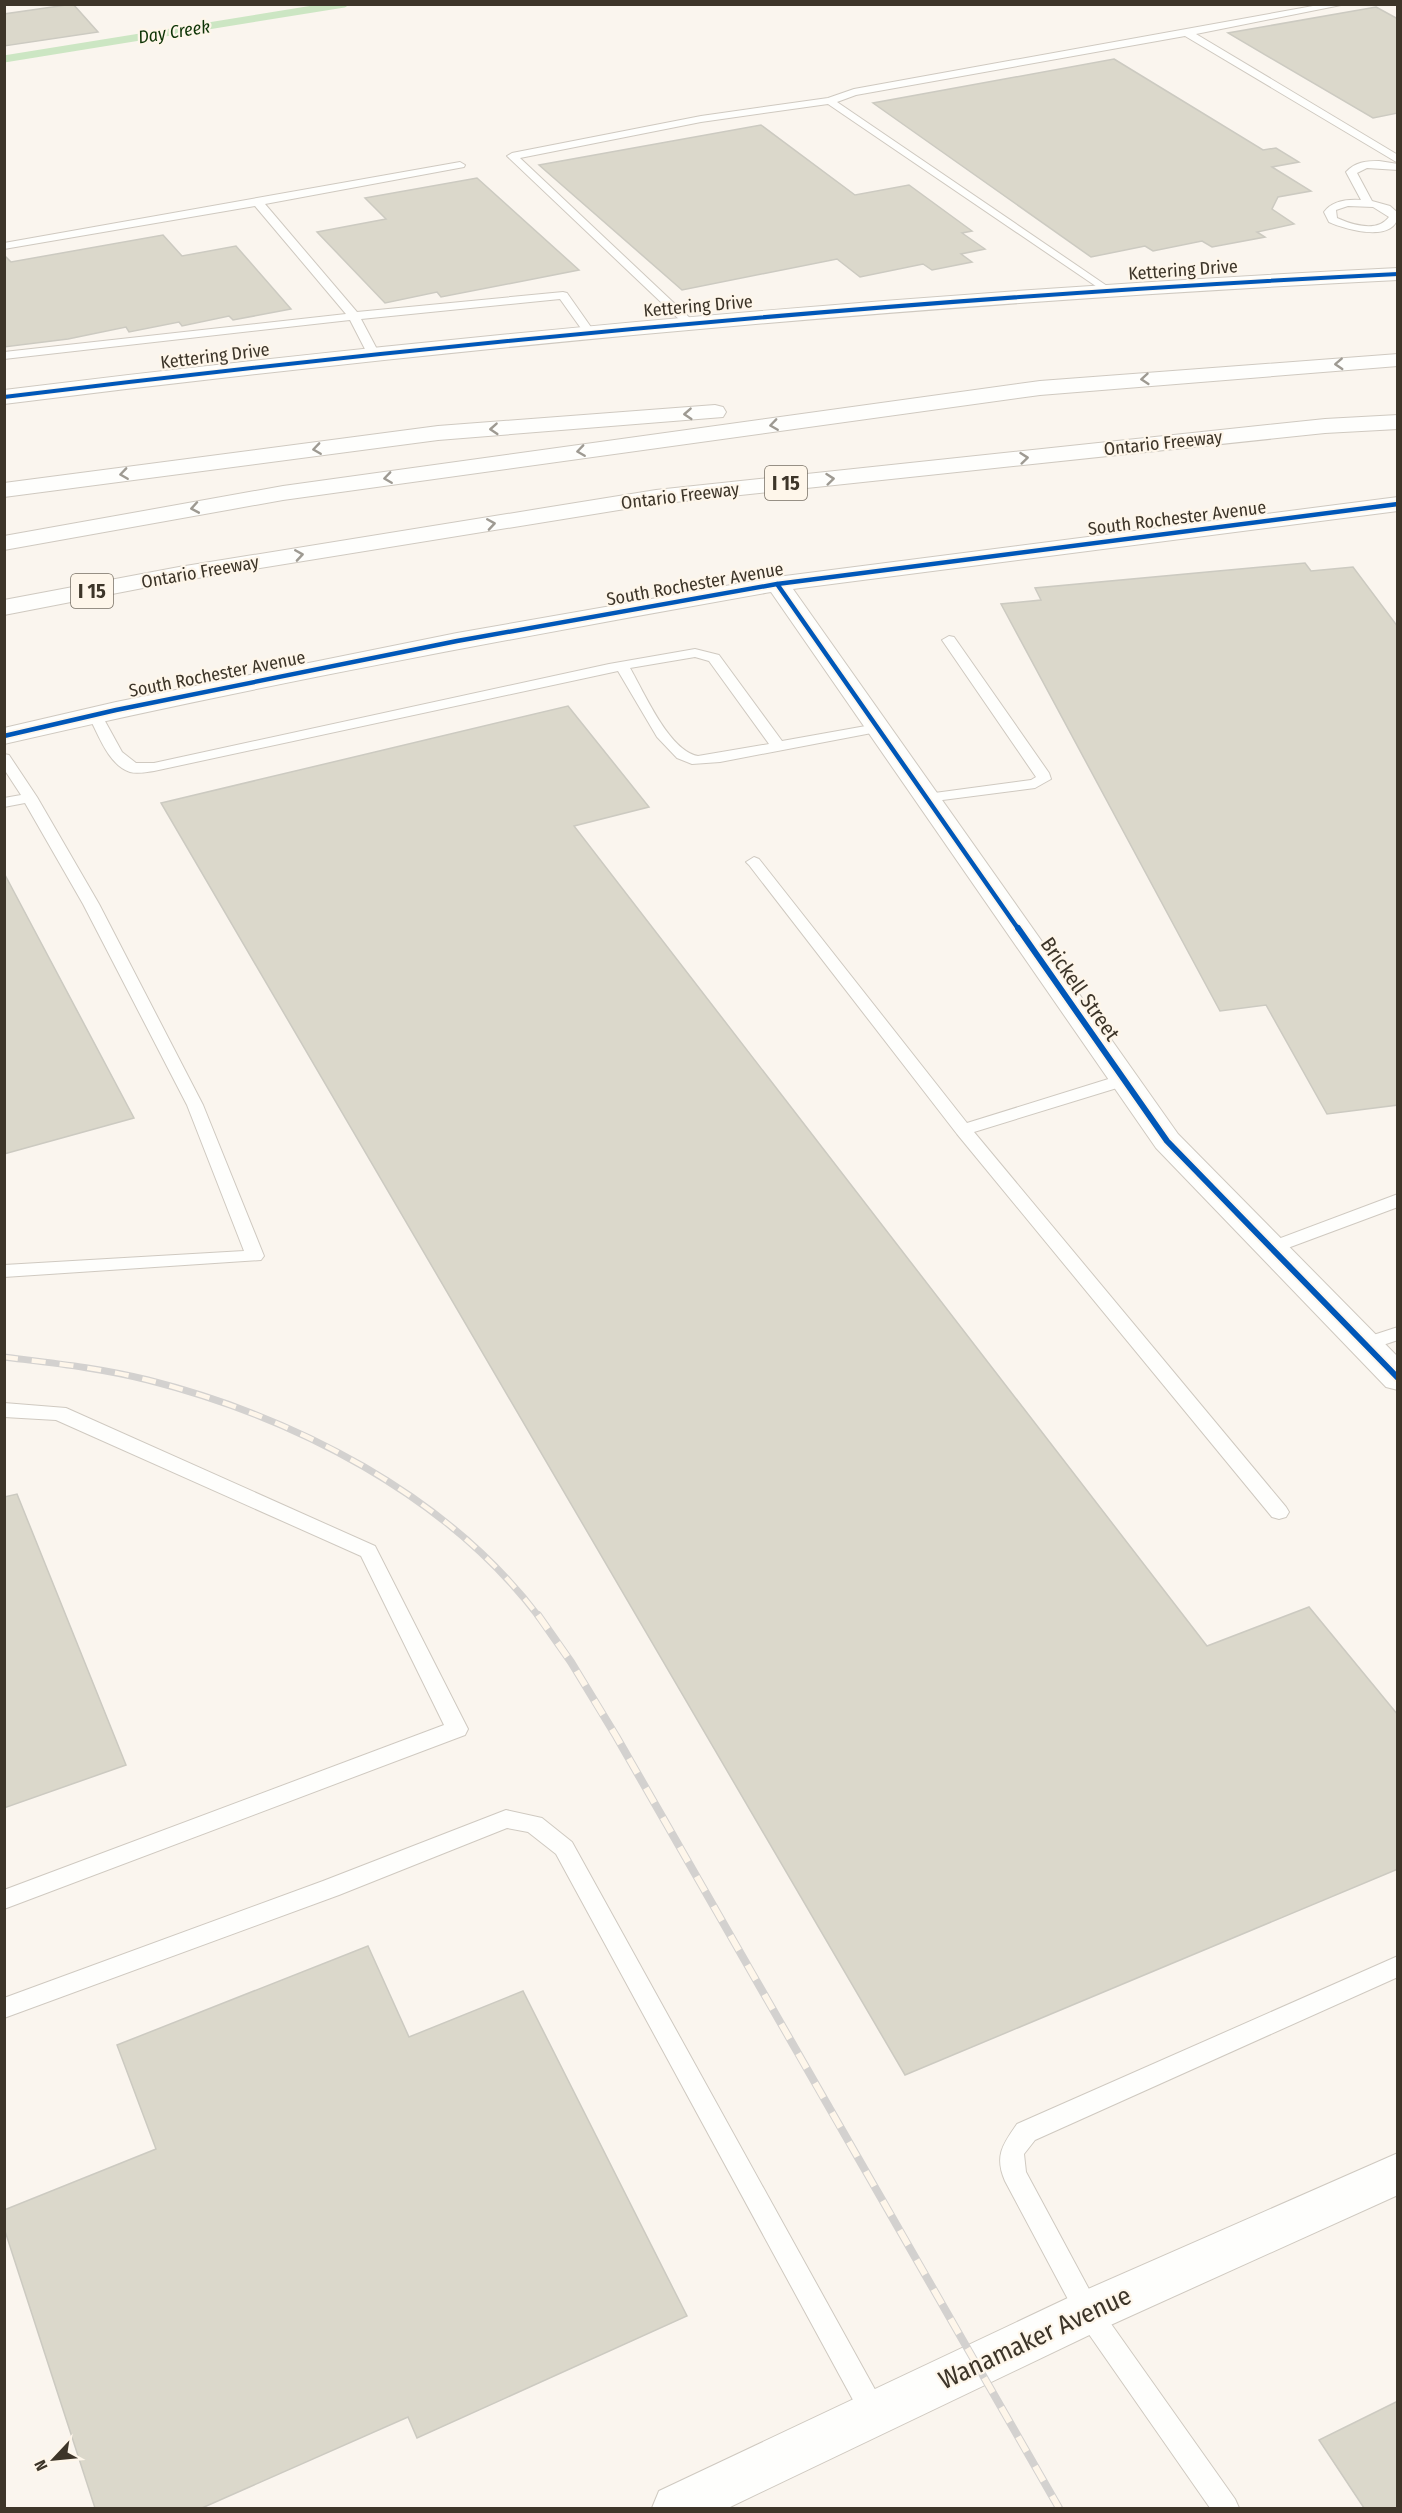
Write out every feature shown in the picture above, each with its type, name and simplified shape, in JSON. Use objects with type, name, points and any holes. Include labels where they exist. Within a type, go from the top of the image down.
[{"type":"main road","name":"Kettering Drive","points":[[4,397],[373,353],[688,322],[1106,290],[1398,274]]},
{"type":"main road","points":[[4,490],[438,433],[1398,360]]},
{"type":"main road","points":[[4,543],[283,493],[1040,388]]},
{"type":"main road","name":"Ontario Freeway","points":[[4,608],[179,574],[656,497],[1325,426],[1398,422]]},
{"type":"main road","name":"South Rochester Avenue","points":[[4,736],[95,715],[458,641],[777,584],[1398,504]]},
{"type":"main road","name":"Brickell Street","points":[[777,584],[1167,1141],[1398,1378]]},
{"type":"main road","name":"Wanamaker Avenue","points":[[676,2508],[1088,2312],[1398,2173]]},
{"type":"lane","points":[[688,322],[512,156],[701,119],[830,101],[854,92],[1342,4]]},
{"type":"lane","points":[[1187,33],[1398,160]]},
{"type":"lane","points":[[830,101],[1106,290]]},
{"type":"lane","points":[[1368,203],[1339,205],[1329,212],[1330,216],[1340,224],[1360,228],[1381,227],[1394,221],[1395,217],[1387,209],[1368,203],[1350,172],[1356,167],[1367,164],[1398,166]]},
{"type":"lane","points":[[4,246],[460,165]]},
{"type":"lane","points":[[258,202],[354,316],[373,353]]},
{"type":"lane","points":[[4,356],[354,316],[563,296],[589,332]]},
{"type":"lane","points":[[927,798],[1035,784],[1044,779],[949,640]]},
{"type":"lane","points":[[95,715],[116,754],[133,768],[154,767],[622,666],[695,653],[714,658],[778,747]]},
{"type":"lane","points":[[622,666],[668,741],[680,755],[693,761],[878,728]]},
{"type":"lane","points":[[4,758],[30,797],[91,904],[195,1105],[255,1256],[4,1271]]},
{"type":"lane","points":[[4,803],[30,797]]},
{"type":"lane","points":[[754,862],[963,1130],[1279,1512]]},
{"type":"lane","points":[[963,1130],[1124,1080]]},
{"type":"lane","points":[[1271,1248],[1398,1200]]},
{"type":"lane","points":[[1365,1345],[1398,1333]]},
{"type":"lane","points":[[4,1410],[59,1413],[368,1551],[457,1729],[4,1900]]},
{"type":"lane","points":[[4,2008],[332,1888],[506,1819],[534,1824],[564,1848],[874,2413]]},
{"type":"lane","points":[[1226,2508],[1088,2312],[1014,2173],[1012,2151],[1026,2132],[1398,1966]]},
{"type":"building","points":[[73,4],[98,32],[4,46],[4,14]]},
{"type":"building","points":[[1376,7],[1398,19],[1398,113],[1373,118],[1228,33]]},
{"type":"building","points":[[1114,59],[1263,150],[1276,148],[1299,162],[1272,167],[1311,191],[1278,197],[1272,209],[1294,224],[1257,232],[1265,237],[1212,247],[1202,241],[1153,251],[1145,246],[1091,257],[873,103]]},
{"type":"building","points":[[761,125],[855,195],[909,185],[972,231],[962,233],[985,249],[961,254],[972,262],[932,270],[923,264],[860,277],[837,259],[682,290],[539,165]]},
{"type":"building","points":[[477,178],[579,270],[441,297],[437,292],[385,303],[317,232],[386,219],[365,198]]},
{"type":"building","points":[[163,235],[182,256],[236,246],[291,309],[233,320],[229,316],[182,326],[179,322],[129,332],[126,327],[68,339],[4,347],[4,255],[11,262]]},
{"type":"building","points":[[1305,563],[1311,571],[1353,567],[1398,627],[1398,1105],[1327,1114],[1266,1005],[1220,1011],[1001,604],[1041,600],[1035,588]]},
{"type":"building","points":[[568,706],[649,807],[574,826],[1207,1646],[1309,1607],[1398,1715],[1398,1869],[905,2075],[161,803]]},
{"type":"building","points":[[4,873],[134,1118],[4,1154]]},
{"type":"building","points":[[17,1494],[126,1765],[4,1808],[4,1497]]},
{"type":"building","points":[[368,1946],[409,2037],[523,1991],[687,2316],[417,2438],[408,2417],[202,2508],[95,2508],[4,2228],[4,2210],[156,2149],[117,2045]]},
{"type":"building","points":[[1398,2401],[1398,2508],[1364,2508],[1319,2440]]},
{"type":"waterway","name":"Day Creek","points":[[4,59],[344,4]]},
{"type":"railway","points":[[4,1357],[94,1369],[148,1380],[258,1415],[312,1439],[364,1467],[413,1498],[460,1534],[502,1573],[539,1617]]},
{"type":"railway","points":[[538,1615],[571,1662],[616,1736],[1059,2508]]},
{"type":"cycle path","points":[[4,397],[352,356],[700,321],[1049,293],[1398,274]]},
{"type":"cycle path","points":[[4,736],[116,710],[457,641],[777,584],[1398,504]]},
{"type":"cycle path","points":[[777,584],[1167,1141],[1398,1378]]}]
